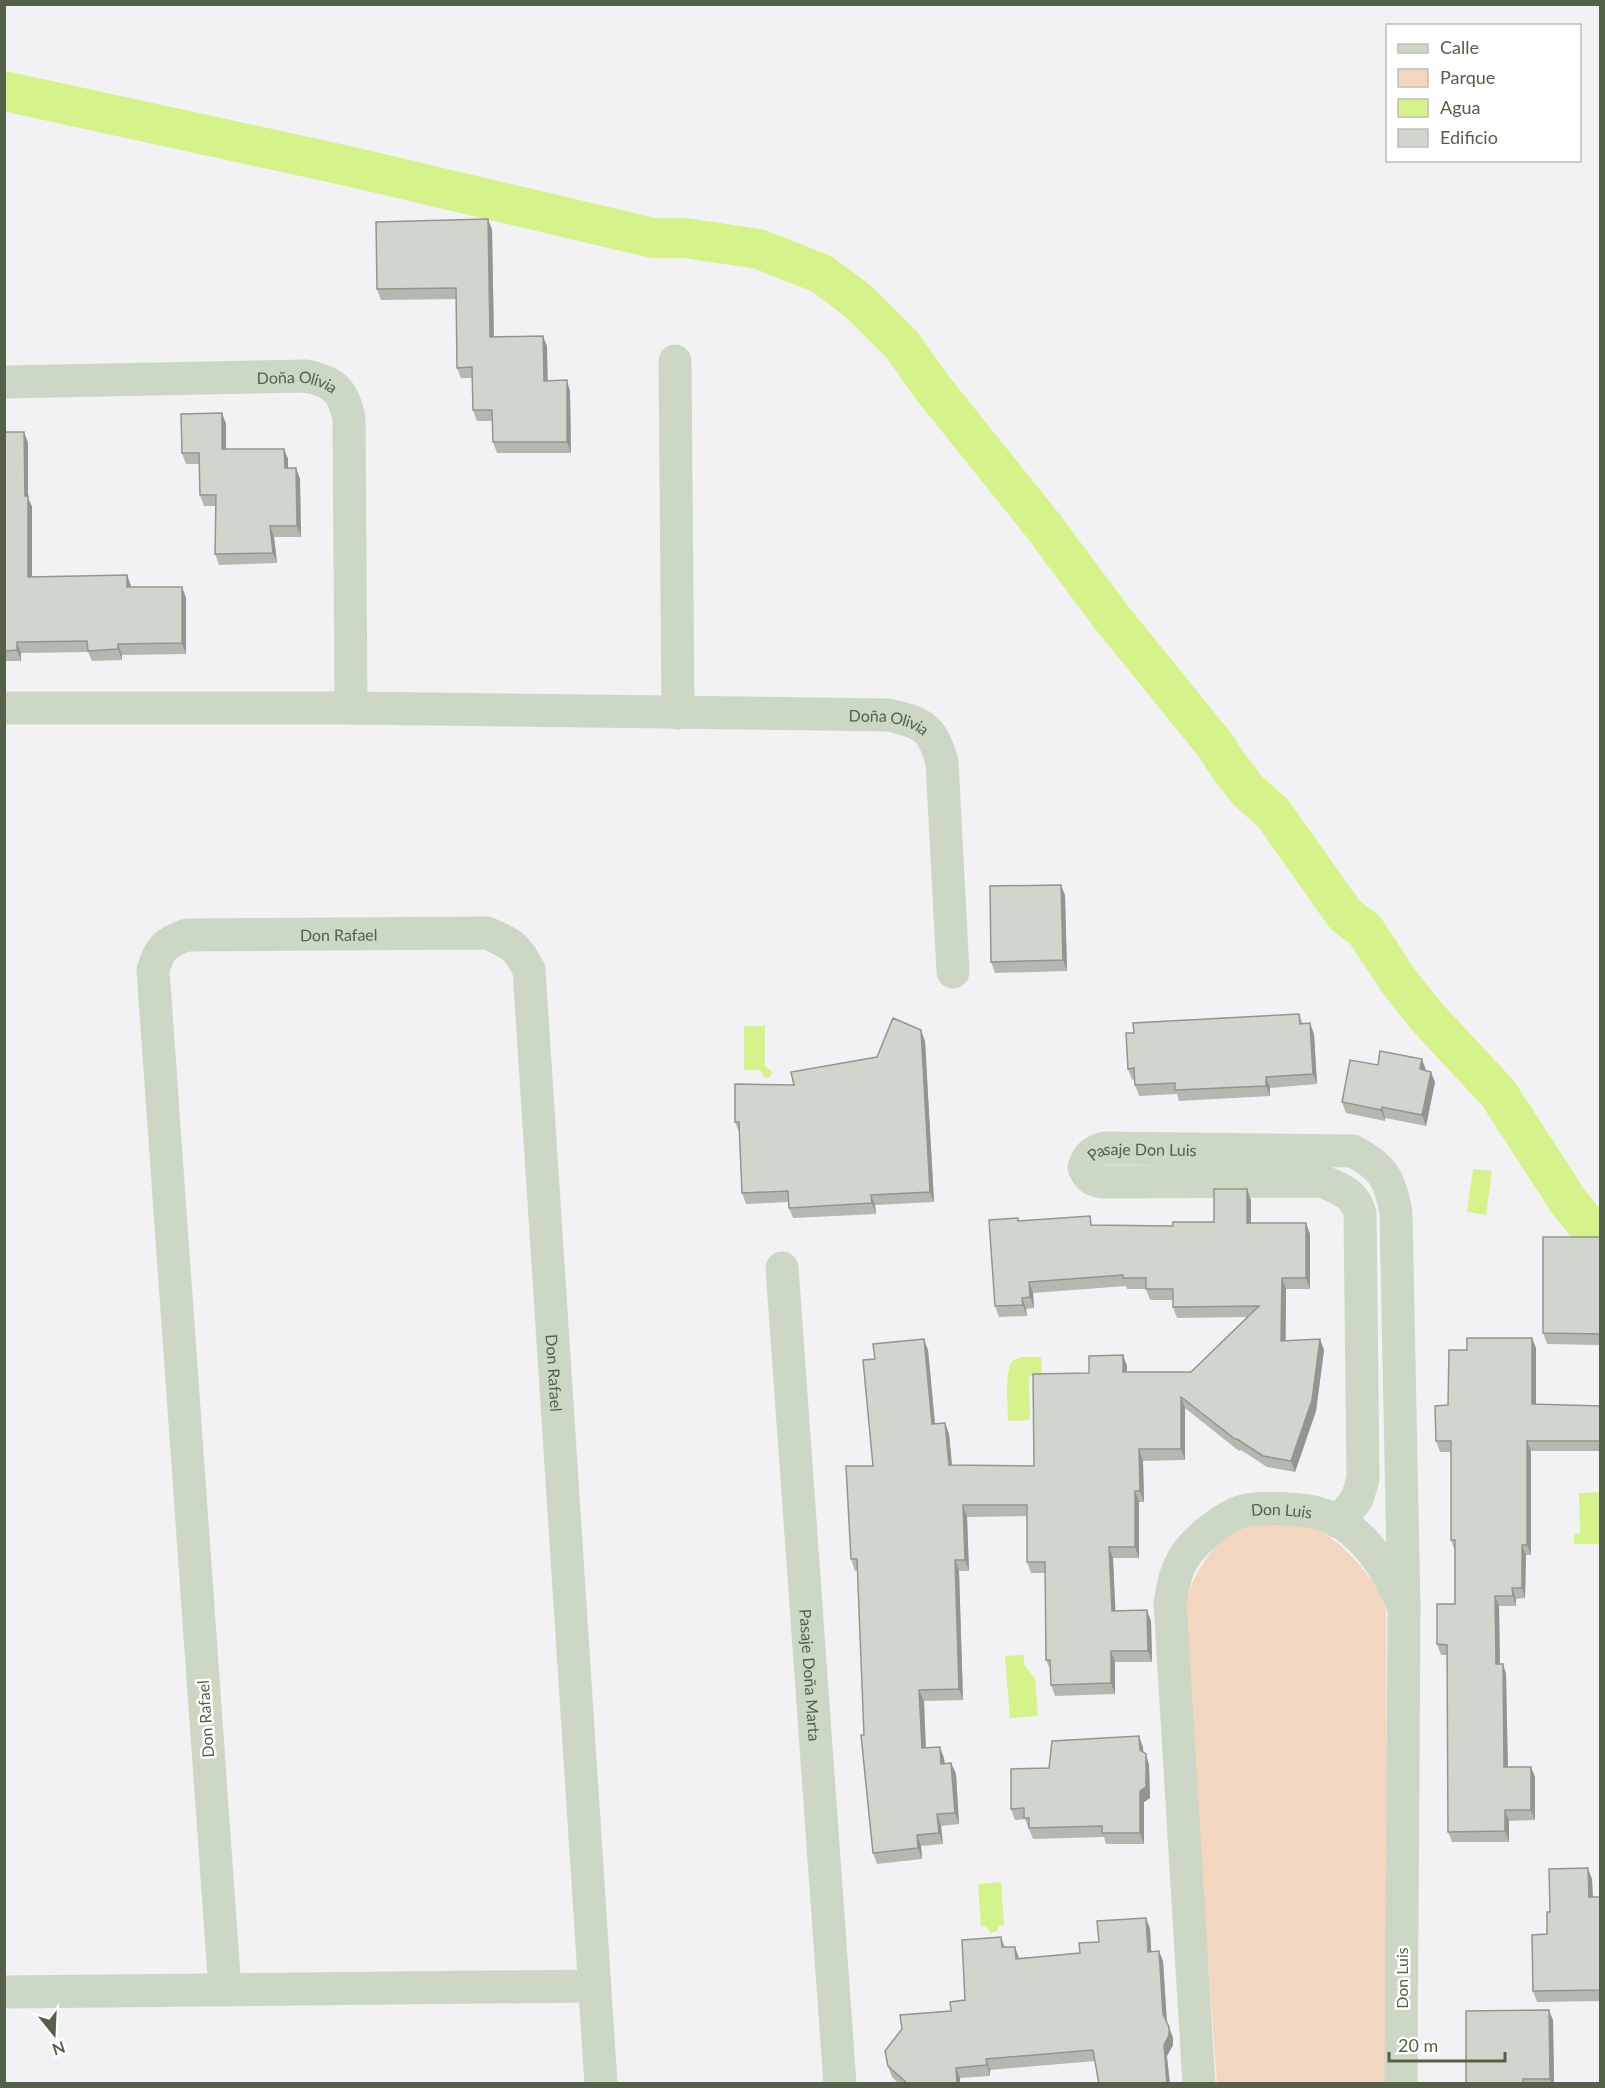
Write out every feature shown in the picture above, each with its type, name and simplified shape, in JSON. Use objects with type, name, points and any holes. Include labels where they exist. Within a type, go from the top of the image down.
[{"type":"street","points":[[675,361],[678,713]]},
{"type":"street","name":"Doña Olivia","points":[[4,382],[306,376],[322,380],[338,389],[346,402],[349,418],[351,708]]},
{"type":"street","name":"Doña Olivia","points":[[4,708],[351,708],[889,716],[910,720],[924,728],[936,740],[942,762],[953,972]]},
{"type":"street","name":"Don Rafael","points":[[225,1990],[153,970],[158,954],[168,942],[187,936],[487,933],[506,941],[519,951],[529,970],[601,2084]]},
{"type":"street","name":"Pasaje Don Luis","points":[[1338,1522],[1357,1499],[1363,1479],[1360,1213],[1355,1200],[1345,1192],[1322,1181],[1101,1182],[1092,1180],[1084,1168],[1090,1155],[1096,1150],[1105,1148],[1353,1151],[1371,1160],[1382,1173],[1392,1190],[1396,1212],[1404,1608]]},
{"type":"street","name":"Pasaje Doña Marta","points":[[782,1268],[840,2084]]},
{"type":"street","points":[[1363,1451],[1402,1487]]},
{"type":"street","name":"Don Luis","points":[[1199,2084],[1170,1620],[1174,1581],[1181,1561],[1224,1519],[1245,1510],[1282,1508],[1312,1510],[1345,1525],[1371,1548],[1389,1574],[1404,1608],[1401,2084]]},
{"type":"street","points":[[4,1992],[595,1986]]},
{"type":"green space","points":[[1277,1522],[1320,1530],[1340,1545],[1360,1565],[1377,1588],[1386,1609],[1388,2083],[1217,2084],[1184,1632],[1185,1608],[1193,1582],[1215,1547],[1236,1530],[1248,1524]]},
{"type":"water","points":[[744,1026],[765,1026],[765,1066],[772,1072],[770,1077],[765,1078],[760,1070],[744,1070]]},
{"type":"water","points":[[1473,1169],[1492,1171],[1486,1215],[1467,1212]]},
{"type":"water","points":[[1022,1357],[1041,1357],[1042,1374],[1031,1375],[1029,1379],[1030,1420],[1008,1421],[1008,1371],[1013,1361]]},
{"type":"water","points":[[1600,1492],[1600,1544],[1574,1544],[1574,1535],[1580,1533],[1579,1493]]},
{"type":"water","points":[[1024,1655],[1024,1664],[1035,1679],[1038,1716],[1010,1718],[1005,1656]]},
{"type":"water","points":[[1001,1882],[1004,1925],[991,1933],[986,1926],[981,1927],[978,1884]]},
{"type":"building","points":[[488,219],[490,337],[543,336],[544,381],[567,380],[567,442],[493,442],[492,410],[473,410],[472,367],[457,368],[456,288],[377,289],[376,222]]},
{"type":"building","points":[[222,413],[222,449],[284,449],[285,468],[296,468],[297,526],[270,526],[273,553],[215,554],[216,495],[200,495],[199,453],[182,453],[181,414]]},
{"type":"building","points":[[4,432],[24,432],[25,496],[28,496],[28,577],[127,575],[127,587],[182,587],[182,643],[118,644],[118,649],[88,651],[87,641],[17,642],[17,650],[4,651]]},
{"type":"building","points":[[1061,885],[1063,960],[991,962],[990,886]]},
{"type":"building","points":[[1299,1014],[1300,1024],[1310,1023],[1313,1074],[1266,1077],[1266,1086],[1175,1090],[1175,1083],[1135,1085],[1134,1068],[1128,1069],[1126,1033],[1134,1033],[1133,1023]]},
{"type":"building","points":[[893,1018],[921,1030],[930,1192],[871,1195],[872,1203],[789,1208],[788,1191],[742,1193],[739,1122],[735,1122],[735,1084],[794,1085],[791,1072],[877,1057]]},
{"type":"building","points":[[1380,1051],[1422,1059],[1420,1069],[1431,1072],[1422,1115],[1342,1102],[1350,1060],[1378,1065]]},
{"type":"building","points":[[1214,1189],[1247,1189],[1247,1223],[1306,1223],[1306,1278],[1282,1278],[1281,1341],[1320,1339],[1312,1400],[1291,1461],[1263,1456],[1235,1439],[1181,1397],[1181,1449],[1139,1449],[1140,1491],[1135,1491],[1135,1547],[1109,1547],[1112,1611],[1147,1610],[1148,1651],[1111,1651],[1111,1683],[1051,1685],[1050,1660],[1046,1660],[1045,1562],[1027,1562],[1027,1505],[963,1505],[965,1560],[955,1560],[959,1689],[919,1690],[922,1748],[940,1747],[941,1764],[951,1763],[955,1813],[937,1814],[939,1833],[917,1835],[918,1848],[873,1853],[861,1735],[864,1735],[857,1559],[851,1559],[846,1466],[873,1466],[863,1360],[875,1359],[873,1344],[924,1339],[932,1424],[945,1423],[949,1465],[1034,1466],[1033,1374],[1089,1373],[1089,1356],[1123,1355],[1123,1372],[1191,1372],[1259,1306],[1173,1307],[1173,1289],[1146,1289],[1146,1278],[1123,1278],[1123,1275],[1029,1282],[1030,1297],[1022,1298],[1023,1305],[995,1306],[989,1220],[1018,1218],[1018,1221],[1090,1216],[1091,1225],[1173,1226],[1173,1222],[1214,1222]]},
{"type":"building","points":[[1543,1237],[1600,1237],[1600,1334],[1543,1333]]},
{"type":"building","points":[[1467,1338],[1532,1338],[1532,1404],[1600,1406],[1600,1441],[1527,1441],[1527,1545],[1522,1545],[1522,1588],[1512,1588],[1513,1596],[1495,1596],[1496,1664],[1503,1664],[1504,1767],[1531,1767],[1531,1810],[1505,1810],[1505,1831],[1448,1832],[1447,1645],[1437,1644],[1437,1604],[1455,1604],[1455,1540],[1451,1540],[1451,1441],[1436,1441],[1435,1406],[1448,1405],[1449,1350],[1467,1350]]},
{"type":"building","points":[[1139,1736],[1140,1750],[1146,1754],[1146,1787],[1140,1791],[1140,1833],[1102,1833],[1102,1826],[1029,1828],[1029,1818],[1024,1818],[1024,1808],[1011,1809],[1011,1769],[1049,1768],[1052,1741]]},
{"type":"building","points":[[1588,1868],[1589,1897],[1600,1897],[1600,1990],[1533,1991],[1532,1935],[1547,1934],[1547,1912],[1550,1912],[1549,1869]]},
{"type":"building","points":[[1146,1918],[1148,1952],[1159,1951],[1163,2014],[1169,2027],[1169,2035],[1164,2045],[1167,2084],[1099,2084],[1093,2050],[986,2059],[987,2065],[956,2068],[957,2084],[908,2084],[888,2066],[885,2051],[902,2029],[900,2015],[951,2011],[950,2002],[965,2000],[962,1940],[1001,1937],[1002,1947],[1015,1947],[1016,1959],[1080,1953],[1079,1943],[1099,1942],[1097,1921]]},
{"type":"building","points":[[1549,2010],[1550,2079],[1523,2079],[1523,2084],[1466,2084],[1466,2011]]},
{"type":"waterway","points":[[4,91],[348,166],[653,238],[685,238],[759,249],[822,274],[858,301],[903,346],[931,386],[1041,523],[1112,618],[1215,745],[1247,790],[1273,813],[1345,915],[1365,930],[1400,983],[1428,1018],[1498,1093],[1568,1201],[1583,1220],[1600,1230]]}]
